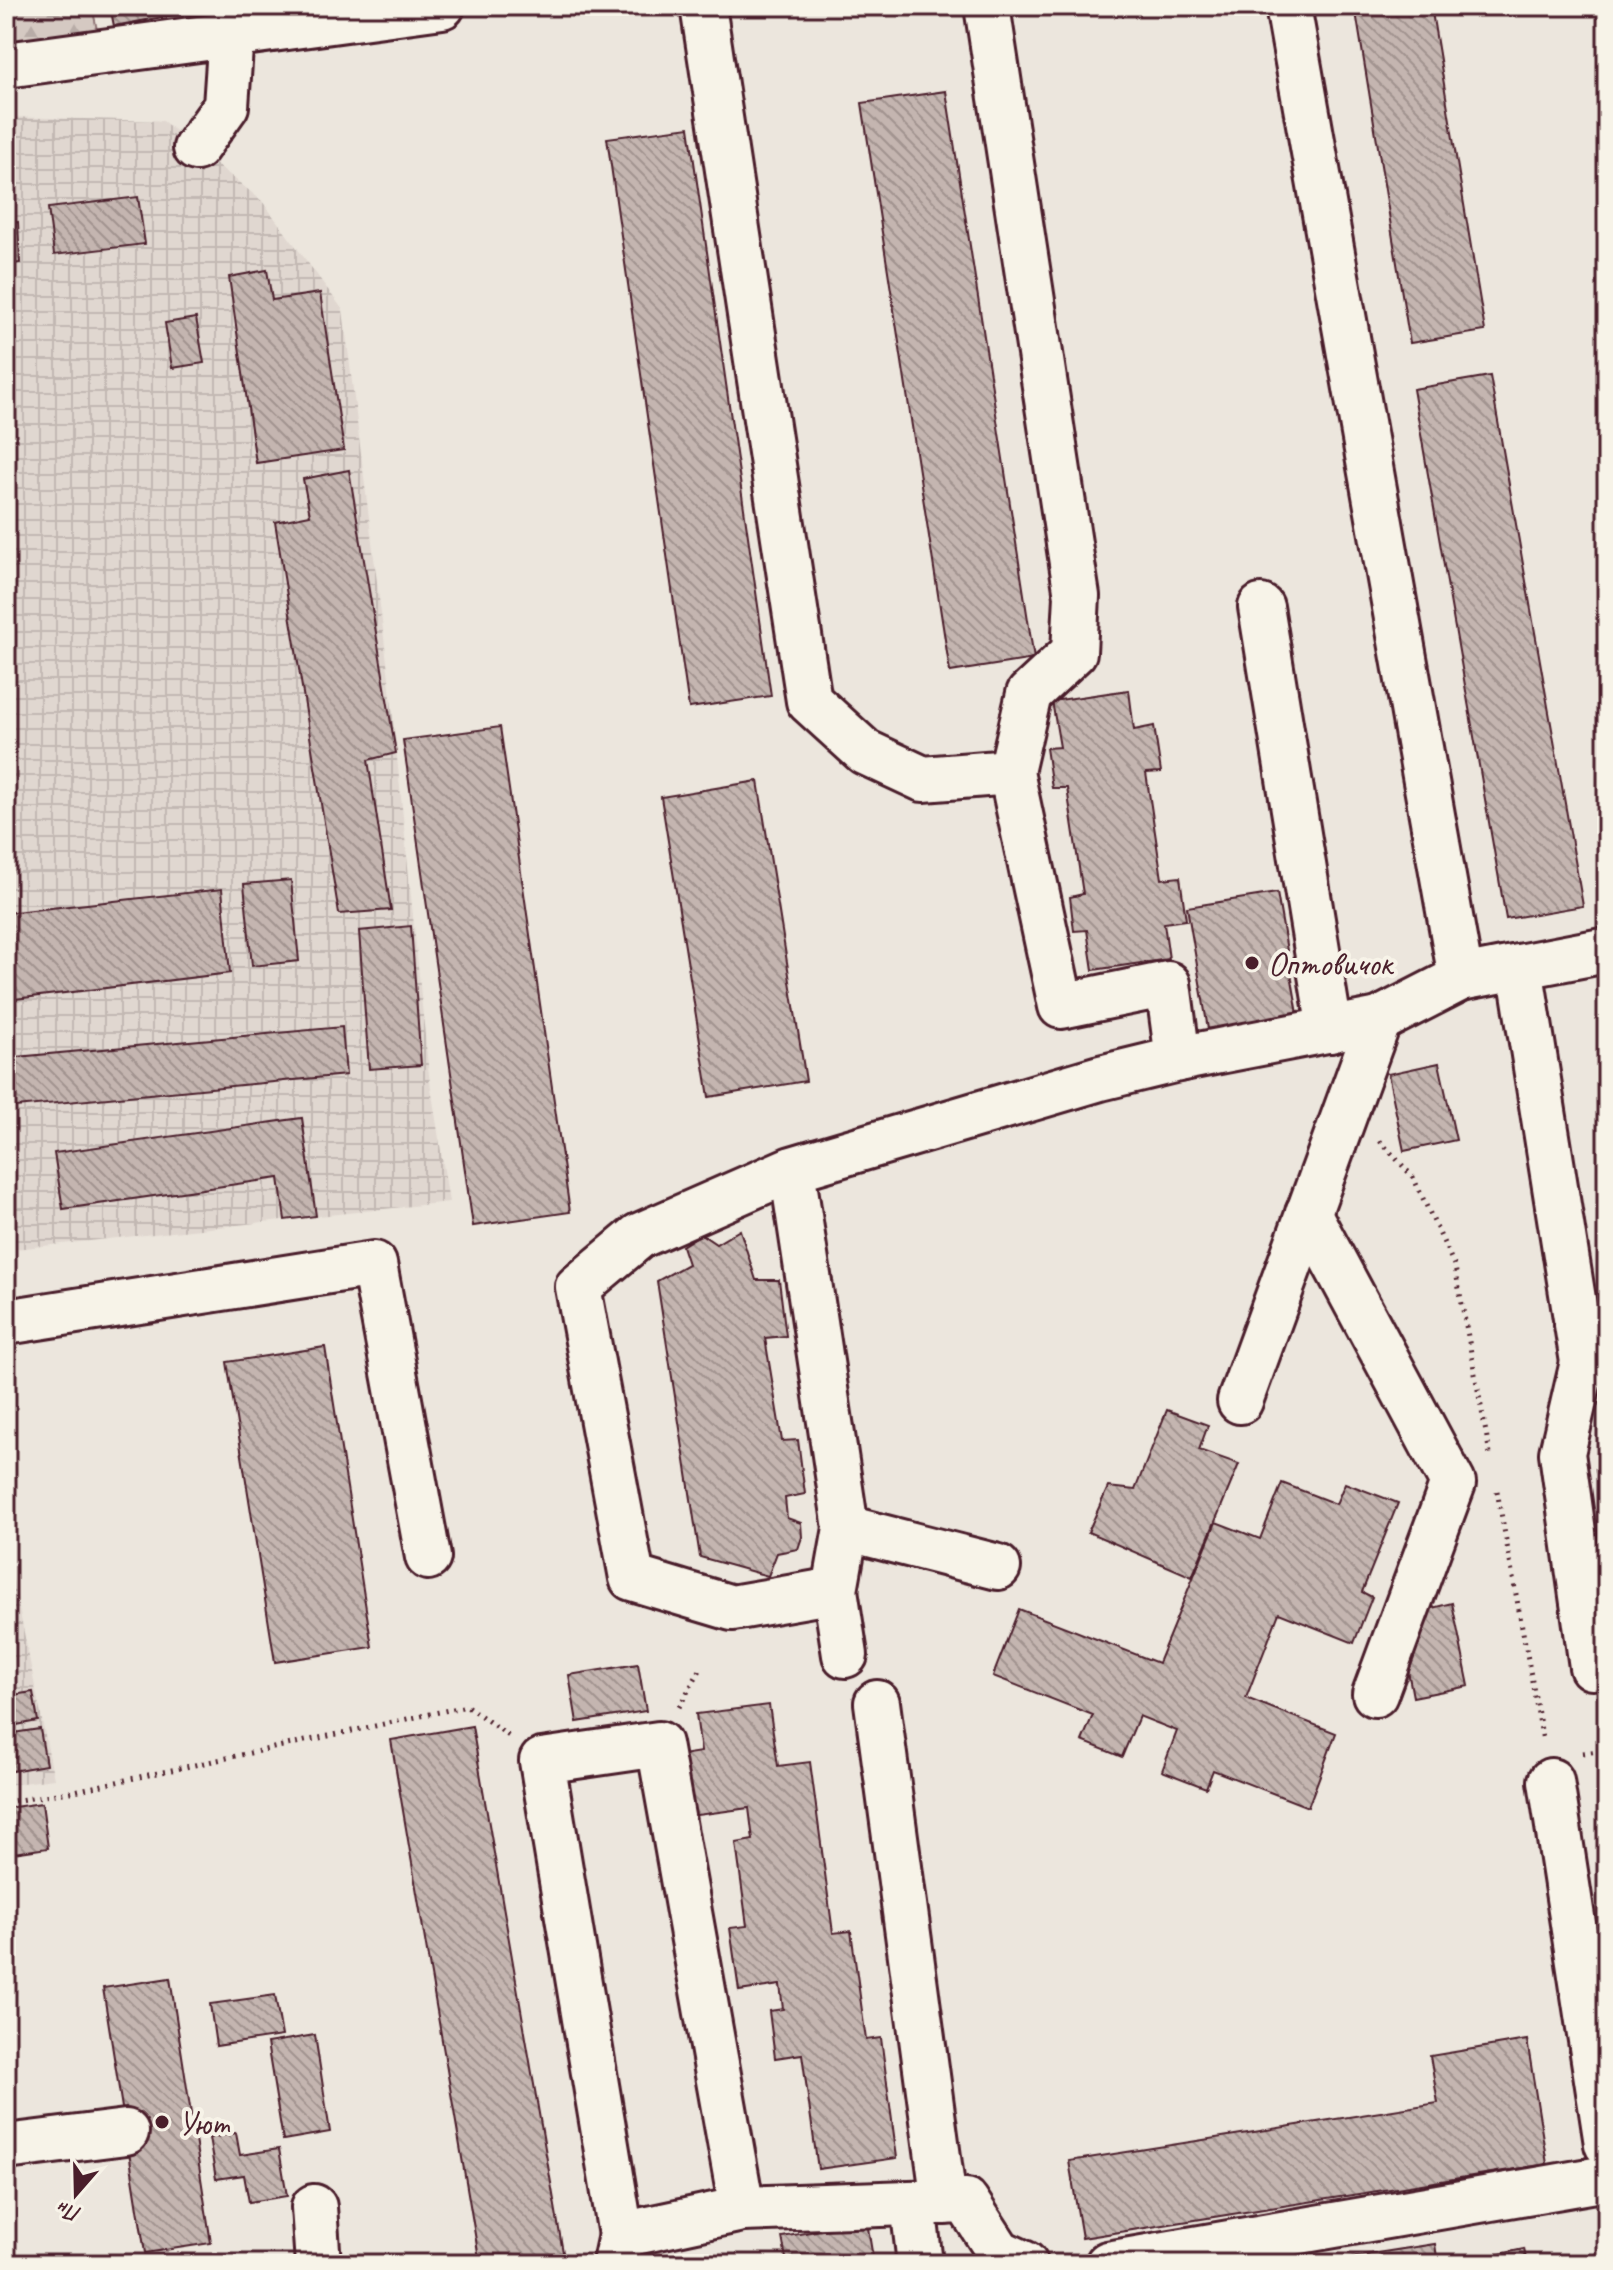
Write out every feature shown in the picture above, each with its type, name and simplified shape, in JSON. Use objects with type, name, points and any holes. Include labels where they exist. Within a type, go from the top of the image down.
[{"type":"street","points":[[6,65],[233,15],[442,6]]},
{"type":"street","points":[[703,6],[809,701],[865,752],[923,779],[1011,772]]},
{"type":"street","points":[[987,6],[1077,596],[1074,652],[1029,694],[1011,772],[1061,1006],[1168,984],[1178,1059]]},
{"type":"street","points":[[1288,6],[1461,978]]},
{"type":"street","points":[[196,148],[226,106],[233,15]]},
{"type":"street","points":[[1261,607],[1330,1030]]},
{"type":"street","points":[[835,1590],[732,1608],[632,1578],[578,1287],[639,1236],[792,1169],[1100,1078],[1178,1059],[1379,1020],[1461,978],[1607,950]]},
{"type":"street","points":[[1520,967],[1583,1362],[1562,1453],[1592,1667],[1607,1665]]},
{"type":"street","points":[[1240,1401],[1379,1020]]},
{"type":"street","points":[[792,1169],[846,1528],[835,1590],[845,1655]]},
{"type":"street","points":[[1308,1213],[1453,1483],[1375,1694]]},
{"type":"street","points":[[6,1322],[374,1264],[428,1557]]},
{"type":"street","points":[[846,1528],[998,1567]]},
{"type":"street","points":[[877,1703],[928,2203],[920,2264]]},
{"type":"street","points":[[742,2209],[659,1744],[542,1761],[618,2250],[742,2209],[966,2201],[999,2252],[1025,2264]]},
{"type":"street","points":[[1551,1781],[1607,2144]]},
{"type":"street","points":[[6,2147],[126,2132]]},
{"type":"street","points":[[1108,2264],[1607,2178]]},
{"type":"street","points":[[314,2207],[318,2264]]},
{"type":"path","points":[[6,1802],[70,1792],[467,1706],[542,1761]]},
{"type":"shaded area","points":[[6,117],[163,121],[262,201],[343,310],[389,678],[429,1075],[449,1202],[6,1250]]},
{"type":"shaded area","points":[[6,1545],[54,1779],[6,1785]]},
{"type":"green space","points":[[6,6],[92,6],[98,35],[6,46]]},
{"type":"building","points":[[110,6],[194,6],[195,11],[114,26]]},
{"type":"building","points":[[1355,6],[1431,6],[1485,331],[1410,343]]},
{"type":"building","points":[[946,91],[1034,659],[950,672],[862,103]]},
{"type":"building","points":[[689,127],[771,696],[689,708],[607,138]]},
{"type":"building","points":[[138,197],[145,244],[54,255],[48,208]]},
{"type":"building","points":[[18,222],[20,263],[6,265],[6,224]]},
{"type":"building","points":[[267,270],[272,300],[320,293],[344,450],[256,463],[229,277]]},
{"type":"building","points":[[196,318],[204,363],[172,368],[165,323]]},
{"type":"building","points":[[1490,376],[1583,906],[1506,919],[1413,389]]},
{"type":"building","points":[[349,470],[396,753],[368,760],[391,910],[339,914],[275,522],[310,515],[303,479]]},
{"type":"building","points":[[1129,690],[1134,730],[1154,726],[1161,772],[1146,773],[1162,879],[1180,877],[1186,920],[1164,923],[1169,959],[1093,970],[1087,930],[1074,931],[1070,897],[1083,894],[1067,788],[1052,788],[1046,748],[1060,747],[1052,701]]},
{"type":"building","points":[[500,727],[570,1212],[473,1226],[403,740]]},
{"type":"building","points":[[758,781],[806,1081],[709,1097],[661,797]]},
{"type":"building","points":[[291,880],[299,961],[252,966],[244,884]]},
{"type":"building","points":[[222,889],[230,973],[6,1000],[6,913]]},
{"type":"building","points":[[1277,893],[1298,1014],[1208,1029],[1187,907]]},
{"type":"building","points":[[411,926],[421,1065],[369,1069],[359,931]]},
{"type":"building","points":[[342,1027],[346,1075],[6,1108],[6,1058]]},
{"type":"building","points":[[1439,1063],[1456,1140],[1404,1151],[1388,1074]]},
{"type":"building","points":[[302,1118],[316,1216],[285,1220],[279,1178],[63,1209],[54,1153]]},
{"type":"building","points":[[740,1230],[756,1280],[779,1280],[786,1336],[765,1338],[782,1441],[798,1440],[805,1494],[785,1498],[787,1518],[801,1523],[802,1537],[798,1549],[777,1553],[768,1576],[700,1557],[657,1281],[688,1264],[682,1246],[701,1234],[716,1244]]},
{"type":"building","points":[[325,1347],[372,1647],[275,1662],[227,1362]]},
{"type":"building","points":[[1167,1410],[1208,1425],[1199,1450],[1239,1464],[1192,1577],[1088,1532],[1108,1487],[1135,1490]]},
{"type":"building","points":[[1607,1467],[1607,1526],[1596,1469]]},
{"type":"building","points":[[1282,1483],[1336,1504],[1345,1483],[1398,1503],[1362,1592],[1372,1597],[1354,1643],[1279,1613],[1246,1698],[1336,1733],[1308,1807],[1213,1770],[1206,1788],[1162,1771],[1177,1731],[1139,1716],[1122,1757],[1082,1741],[1093,1715],[993,1676],[1019,1609],[1158,1663],[1216,1522],[1260,1539]]},
{"type":"building","points":[[1452,1603],[1469,1686],[1413,1697],[1404,1650],[1420,1611]]},
{"type":"building","points":[[638,1664],[646,1711],[577,1722],[569,1675]]},
{"type":"building","points":[[33,1692],[38,1721],[6,1727],[6,1696]]},
{"type":"building","points":[[769,1705],[778,1766],[810,1762],[833,1933],[851,1931],[866,2040],[881,2038],[897,2158],[818,2169],[802,2054],[775,2058],[769,2011],[783,2009],[780,1985],[739,1991],[730,1928],[747,1926],[736,1843],[753,1840],[749,1808],[690,1816],[681,1755],[701,1752],[696,1714]]},
{"type":"building","points":[[472,1726],[565,2264],[480,2264],[391,1740]]},
{"type":"building","points":[[40,1729],[46,1765],[6,1772],[6,1734]]},
{"type":"building","points":[[42,1803],[48,1848],[6,1854],[6,1808]]},
{"type":"building","points":[[170,1978],[211,2243],[145,2253],[103,1988]]},
{"type":"building","points":[[275,1995],[282,2036],[216,2046],[210,2004]]},
{"type":"building","points":[[315,2035],[330,2132],[283,2140],[267,2043]]},
{"type":"building","points":[[1527,2040],[1547,2164],[1082,2238],[1069,2161],[1438,2103],[1430,2056]]},
{"type":"building","points":[[236,2133],[240,2155],[279,2149],[287,2196],[249,2202],[244,2175],[216,2179],[209,2138]]},
{"type":"building","points":[[867,2222],[874,2264],[787,2264],[782,2237]]},
{"type":"building","points":[[1435,2244],[1438,2264],[1333,2264],[1332,2260]]},
{"type":"building","points":[[1524,2249],[1527,2264],[1477,2264],[1476,2259]]},
{"type":"place","name":"Оптовичок","points":[[1252,963]]},
{"type":"place","name":"Уют","points":[[162,2122]]}]
